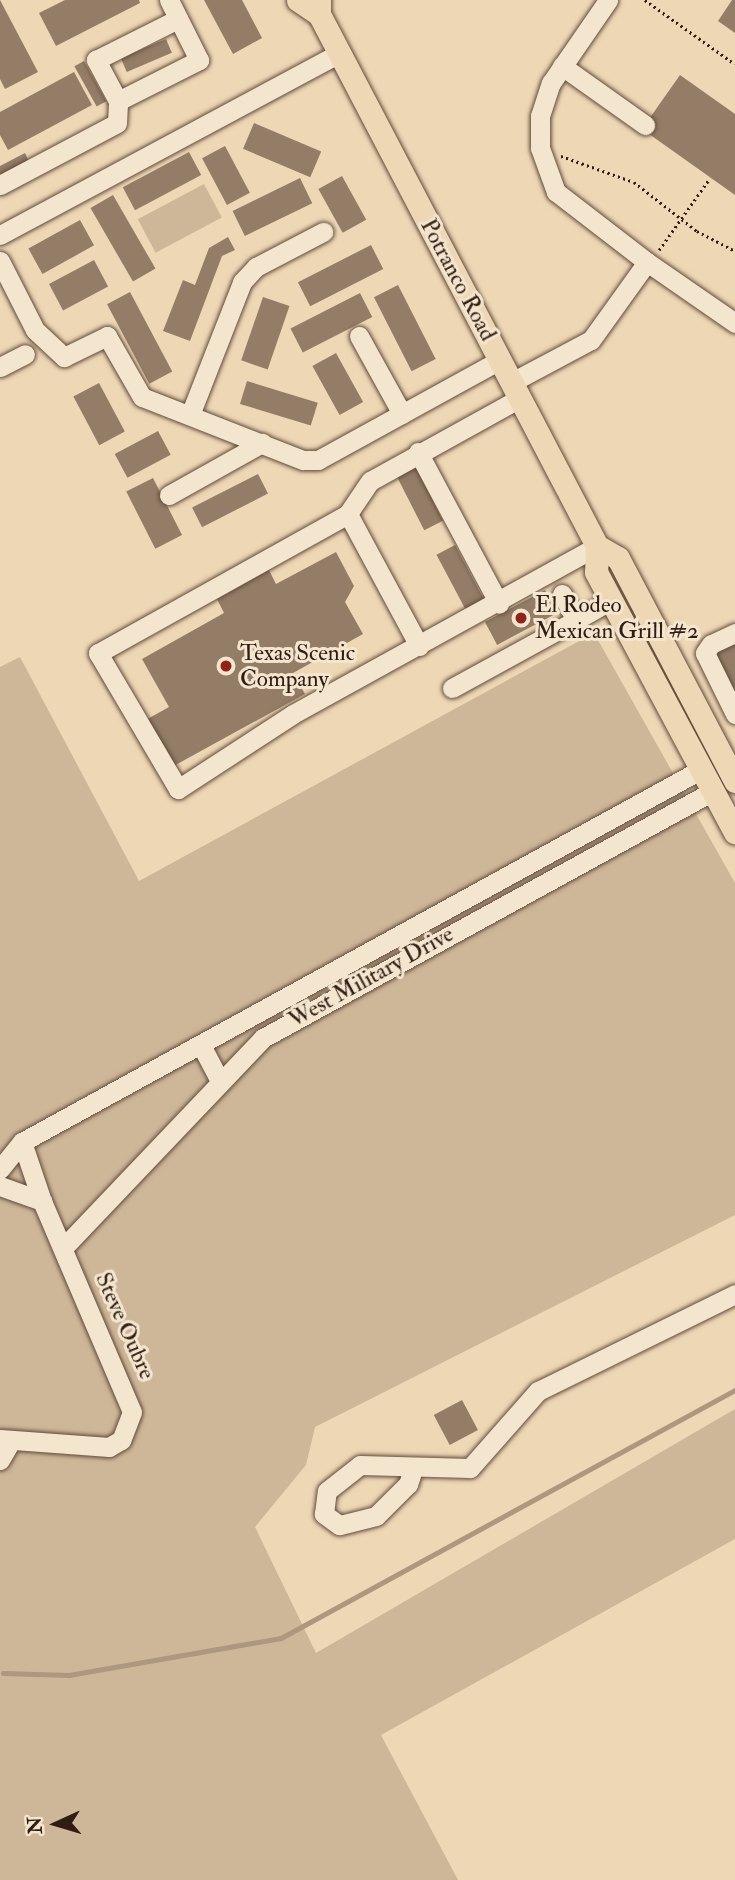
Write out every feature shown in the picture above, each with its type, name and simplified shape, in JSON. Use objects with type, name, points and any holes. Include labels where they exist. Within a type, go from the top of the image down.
[{"type":"main road","name":"Potranco Road","points":[[298,0],[319,7],[339,53],[597,546],[596,572],[735,832]]},
{"type":"main road","name":"Potranco Road","points":[[597,546],[618,558],[692,698],[729,755],[735,780]]},
{"type":"main road","name":"West Military Drive","points":[[702,769],[729,755]]},
{"type":"main road","name":"West Military Drive","points":[[713,791],[735,780]]},
{"type":"street","points":[[118,101],[199,60],[169,0]]},
{"type":"street","points":[[608,0],[562,66],[540,116],[542,160],[556,192],[570,206],[646,254],[735,323]]},
{"type":"street","points":[[0,185],[117,123],[118,101],[96,60],[178,19]]},
{"type":"street","points":[[0,235],[339,53]]},
{"type":"street","points":[[562,66],[645,125]]},
{"type":"street","points":[[190,415],[242,282],[256,267],[323,232]]},
{"type":"street","points":[[597,546],[499,604],[293,714],[178,789],[98,653],[348,514],[370,481],[591,340],[646,254]]},
{"type":"street","points":[[0,261],[35,330],[64,357],[107,336],[142,397],[262,443],[318,460],[500,360]]},
{"type":"street","points":[[359,336],[402,414]]},
{"type":"street","points":[[0,367],[25,354]]},
{"type":"street","points":[[169,495],[262,443]]},
{"type":"street","points":[[418,452],[499,604]]},
{"type":"street","points":[[348,514],[419,646]]},
{"type":"street","points":[[562,594],[576,620]]},
{"type":"street","points":[[452,688],[611,600]]},
{"type":"street","points":[[735,633],[711,644],[705,653],[735,714]]},
{"type":"street","points":[[692,698],[720,686]]},
{"type":"street","name":"West Military Drive","points":[[22,1142],[201,1045],[360,953],[702,769]]},
{"type":"street","name":"West Military Drive","points":[[63,1248],[263,1038],[713,791]]},
{"type":"street","points":[[360,953],[373,976]]},
{"type":"street","points":[[201,1045],[220,1081]]},
{"type":"street","points":[[0,1169],[22,1142]]},
{"type":"street","name":"Steve Oubre","points":[[5,1440],[109,1447],[121,1440],[132,1412],[42,1201],[22,1142]]},
{"type":"street","points":[[0,1186],[42,1201]]},
{"type":"street","points":[[413,1469],[470,1468],[538,1391],[735,1294]]},
{"type":"street","points":[[0,1460],[5,1440]]},
{"type":"path","points":[[645,0],[735,64]]},
{"type":"path","points":[[558,165],[554,156],[602,167],[634,182],[681,219],[735,251]]},
{"type":"path","points":[[646,254],[657,254],[710,177]]},
{"type":"shaded area","points":[[204,184],[222,218],[156,253],[138,219]]},
{"type":"shaded area","points":[[594,633],[735,883],[735,1215],[315,1427],[306,1465],[255,1527],[316,1653],[735,1409],[735,1539],[381,1735],[458,1880],[0,1880],[0,667],[20,657],[139,881]]},
{"type":"building","points":[[0,0],[38,72],[5,89],[0,79]]},
{"type":"building","points":[[65,0],[139,0],[140,3],[56,46],[39,13]]},
{"type":"building","points":[[204,0],[242,0],[262,38],[233,54]]},
{"type":"building","points":[[732,0],[735,0],[735,33],[718,21]]},
{"type":"building","points":[[166,39],[172,53],[127,72],[121,58]]},
{"type":"building","points":[[84,61],[106,101],[97,107],[74,66]]},
{"type":"building","points":[[74,72],[92,105],[8,150],[0,135],[0,112]]},
{"type":"building","points":[[680,75],[735,114],[735,195],[642,129]]},
{"type":"building","points":[[254,123],[321,152],[310,177],[243,149]]},
{"type":"building","points":[[225,146],[250,193],[227,205],[202,158]]},
{"type":"building","points":[[189,152],[201,175],[135,210],[123,187]]},
{"type":"building","points":[[25,153],[30,164],[0,180],[0,166]]},
{"type":"building","points":[[342,176],[366,220],[343,233],[318,189]]},
{"type":"building","points":[[300,178],[312,203],[245,236],[233,211]]},
{"type":"building","points":[[113,195],[156,269],[133,282],[90,208]]},
{"type":"building","points":[[80,220],[94,245],[42,274],[28,249]]},
{"type":"building","points":[[228,237],[235,250],[222,256],[190,341],[163,331],[183,280],[195,285],[209,248]]},
{"type":"building","points":[[371,245],[383,269],[310,306],[298,282]]},
{"type":"building","points":[[94,260],[108,286],[63,310],[49,284]]},
{"type":"building","points":[[398,285],[436,359],[412,371],[374,297]]},
{"type":"building","points":[[130,292],[172,371],[149,384],[107,304]]},
{"type":"building","points":[[360,293],[372,317],[303,352],[291,328]]},
{"type":"building","points":[[263,297],[289,306],[268,369],[241,360]]},
{"type":"building","points":[[336,353],[363,402],[340,415],[312,366]]},
{"type":"building","points":[[247,381],[318,403],[311,426],[240,404]]},
{"type":"building","points":[[99,383],[125,432],[99,445],[73,397]]},
{"type":"building","points":[[158,431],[171,455],[127,478],[115,454]]},
{"type":"building","points":[[413,462],[443,521],[424,530],[394,472]]},
{"type":"building","points":[[258,474],[268,494],[202,527],[192,508]]},
{"type":"building","points":[[153,478],[182,535],[155,549],[126,492]]},
{"type":"building","points":[[455,545],[486,604],[468,614],[436,555]]},
{"type":"building","name":"Texas Scenic Company","points":[[336,552],[354,586],[345,602],[363,634],[293,673],[305,694],[170,768],[144,721],[169,707],[142,659],[224,613],[217,599],[269,570],[276,584]]},
{"type":"building","name":"El Rodeo Mexican Grill #2","points":[[545,590],[557,613],[497,645],[485,622]]},
{"type":"building","points":[[735,638],[735,701],[710,650]]},
{"type":"building","points":[[462,1400],[478,1430],[450,1445],[434,1415]]},
{"type":"waterway","points":[[3,1673],[69,1675],[281,1638],[735,1390]]},
{"type":"place","name":"El Rodeo Mexican Grill #2","points":[[521,618]]},
{"type":"place","name":"Texas Scenic Company","points":[[226,666]]}]
